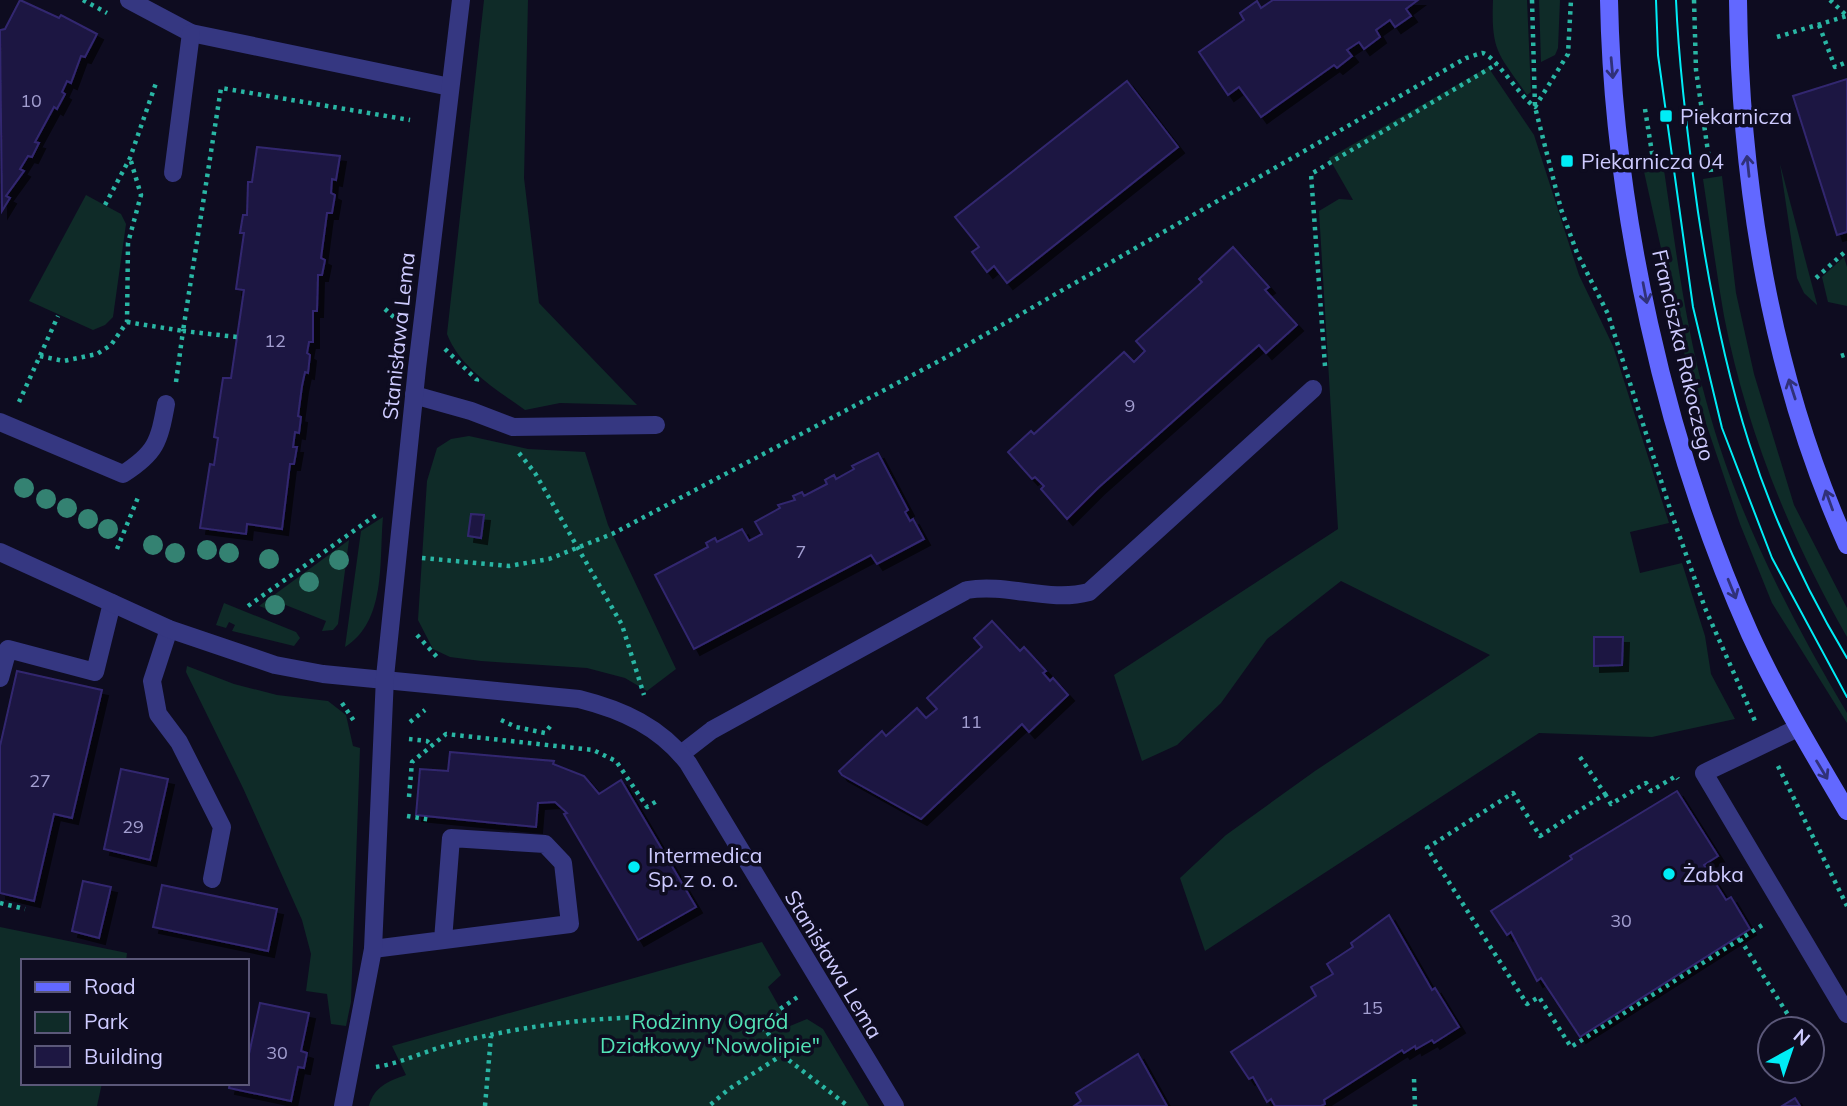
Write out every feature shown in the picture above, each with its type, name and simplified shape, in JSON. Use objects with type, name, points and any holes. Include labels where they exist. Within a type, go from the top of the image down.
[{"type":"main road","name":"Franciszka Rakoczego","points":[[1609,0],[1610,49],[1619,141],[1633,234],[1663,382],[1706,525],[1750,635],[1798,728],[1847,811]]},
{"type":"main road","points":[[1738,0],[1742,100],[1752,205],[1781,355],[1812,454],[1847,545]]},
{"type":"street","points":[[129,0],[191,33],[450,88]]},
{"type":"street","name":"Stanisława Lema","points":[[342,1106],[373,949],[385,677],[421,331],[461,0]]},
{"type":"street","points":[[173,173],[191,33]]},
{"type":"street","points":[[681,754],[712,730],[967,590],[985,587],[1072,597],[1089,592],[1313,389]]},
{"type":"street","points":[[414,395],[471,411],[513,427],[656,425]]},
{"type":"street","points":[[7,417],[123,474],[144,461],[160,441],[166,404]]},
{"type":"street","points":[[0,552],[169,629],[275,665],[323,674],[385,677]]},
{"type":"street","points":[[0,678],[8,649],[95,672],[113,603]]},
{"type":"street","points":[[169,629],[152,681],[158,714],[179,742],[222,827],[212,879]]},
{"type":"street","name":"Stanisława Lema","points":[[385,677],[579,699],[612,707],[649,726],[681,754],[895,1106]]},
{"type":"street","points":[[1798,728],[1704,773],[1847,1014]]},
{"type":"street","points":[[373,949],[570,924],[563,863],[545,844],[451,838],[443,940]]},
{"type":"path","points":[[1532,0],[1535,107]]},
{"type":"path","points":[[1535,107],[1568,54],[1571,0]]},
{"type":"path","points":[[1694,0],[1696,70],[1711,172]]},
{"type":"path","points":[[1777,37],[1847,16],[1830,0]]},
{"type":"path","points":[[1819,25],[1835,67],[1847,62]]},
{"type":"path","points":[[417,557],[509,566],[548,559],[612,534],[941,360],[1466,58],[1483,53],[1491,56],[1522,98],[1535,107]]},
{"type":"path","points":[[1313,389],[1314,380],[1325,369],[1311,174],[1497,64]]},
{"type":"path","points":[[105,205],[130,158],[157,81]]},
{"type":"path","points":[[127,322],[183,331],[221,88],[410,120]]},
{"type":"path","points":[[1644,99],[1653,159]]},
{"type":"path","points":[[40,356],[64,361],[97,354],[111,345],[127,322],[128,243],[141,195],[130,158]]},
{"type":"path","points":[[1816,278],[1847,250]]},
{"type":"path","points":[[7,417],[58,316]]},
{"type":"path","points":[[421,331],[439,334],[451,358],[477,380],[471,411]]},
{"type":"path","points":[[510,449],[520,454],[536,473],[622,625],[644,696]]},
{"type":"path","points":[[248,606],[383,510],[402,512]]},
{"type":"path","points":[[415,628],[418,637],[430,652],[443,661]]},
{"type":"path","points":[[451,838],[440,821],[407,818],[412,762],[446,734],[593,750],[615,761],[647,807],[657,801]]},
{"type":"path","points":[[408,739],[427,741],[432,746]]},
{"type":"path","points":[[1580,757],[1612,804],[1646,783],[1651,791],[1676,776],[1681,783]]},
{"type":"path","points":[[1605,794],[1540,836],[1513,793],[1427,848],[1527,1004],[1539,997],[1571,1047],[1768,922]]},
{"type":"path","points":[[1720,877],[1730,871]]},
{"type":"path","points":[[0,903],[26,909]]},
{"type":"path","points":[[1740,939],[1788,1015]]},
{"type":"path","points":[[766,1030],[780,1009],[818,983]]},
{"type":"path","points":[[400,1063],[446,1046],[491,1035],[609,1020],[676,1017],[766,1030],[782,1055],[848,1106]]},
{"type":"path","points":[[485,1106],[491,1035]]},
{"type":"path","points":[[709,1106],[729,1089],[782,1055]]},
{"type":"path","points":[[1414,1079],[1415,1106]]},
{"type":"green space","points":[[484,0],[528,0],[524,178],[539,303],[637,405],[560,403],[525,410],[470,367],[447,334]]},
{"type":"green space","points":[[1493,0],[1527,0],[1531,92],[1527,95],[1498,51],[1493,31]]},
{"type":"green space","points":[[1539,0],[1560,0],[1558,48],[1555,55],[1541,62]]},
{"type":"green space","points":[[1488,67],[1534,135],[1579,275],[1613,346],[1669,523],[1630,532],[1640,573],[1682,563],[1705,636],[1711,674],[1735,719],[1652,737],[1539,733],[1205,951],[1180,878],[1226,835],[1315,771],[1490,655],[1341,581],[1267,639],[1221,703],[1177,745],[1142,761],[1114,675],[1338,529],[1319,211],[1339,199],[1353,200],[1329,158]]},
{"type":"green space","points":[[1663,163],[1681,284],[1707,404],[1719,445],[1766,563],[1847,713],[1847,723],[1772,603],[1740,524],[1688,370],[1643,167]]},
{"type":"green space","points":[[1780,164],[1817,305],[1804,293],[1797,278]]},
{"type":"green space","points":[[1722,176],[1736,293],[1754,374],[1794,505],[1847,608],[1847,637],[1789,521],[1744,400],[1724,316],[1703,179]]},
{"type":"green space","points":[[86,195],[121,214],[126,224],[113,317],[105,325],[93,330],[29,301]]},
{"type":"green space","points":[[1844,257],[1847,267],[1847,306],[1828,302],[1822,277]]},
{"type":"green space","points":[[469,436],[528,449],[585,452],[608,525],[676,669],[647,691],[625,678],[587,668],[481,661],[450,657],[433,649],[418,620],[427,481],[437,448],[451,439]]},
{"type":"green space","points":[[383,517],[380,570],[374,606],[359,636],[345,647],[361,531]]},
{"type":"green space","points":[[349,540],[338,624],[333,630],[322,631],[326,621],[283,604],[278,613],[259,606]]},
{"type":"green space","points":[[224,603],[296,632],[300,638],[294,646],[232,631],[235,625],[229,622],[226,628],[216,625]]},
{"type":"green space","points":[[187,666],[234,684],[277,695],[328,701],[346,715],[353,746],[360,748],[351,1002],[346,1026],[331,1024],[327,994],[306,991],[311,954],[302,920],[243,788],[186,672]]},
{"type":"green space","points":[[0,927],[127,953],[126,959],[21,959],[21,1085],[102,1085],[97,1106],[0,1106]]},
{"type":"green space","name":"Rodzinny Ogród Działkowy \"Nowolipie\"","points":[[762,942],[781,975],[768,987],[790,1026],[807,1019],[823,1029],[869,1106],[369,1106],[374,1094],[383,1086],[406,1075],[392,1046]]},
{"type":"building","points":[[20,0],[59,18],[61,15],[97,34],[85,57],[81,56],[71,83],[67,81],[62,92],[65,94],[57,109],[54,107],[35,142],[39,143],[32,157],[28,156],[20,169],[24,171],[6,196],[10,198],[2,211],[0,30],[5,29]]},
{"type":"building","points":[[1273,0],[1418,0],[1406,9],[1411,16],[1395,27],[1390,20],[1376,30],[1380,37],[1364,49],[1359,42],[1347,50],[1352,56],[1337,68],[1334,65],[1261,117],[1239,87],[1228,95],[1199,52],[1244,20],[1240,13],[1257,1],[1261,8]]},
{"type":"building","points":[[1847,79],[1847,232],[1837,235],[1793,96]]},
{"type":"building","points":[[1127,81],[1178,147],[1007,283],[994,266],[987,272],[972,252],[979,247],[955,217]]},
{"type":"building","points":[[257,147],[340,156],[336,180],[332,179],[331,193],[335,195],[332,213],[327,213],[321,258],[325,260],[322,275],[318,275],[317,311],[313,311],[313,342],[309,342],[307,353],[310,355],[308,373],[305,372],[302,386],[299,433],[295,432],[293,447],[297,447],[294,464],[290,464],[282,529],[247,524],[246,534],[200,528],[210,464],[214,465],[218,438],[214,437],[223,378],[231,378],[244,290],[236,289],[244,233],[240,233],[243,215],[247,215],[248,182],[252,182]]},
{"type":"building","points":[[1233,247],[1269,287],[1265,290],[1297,325],[1266,353],[1259,345],[1098,488],[1067,519],[1041,489],[1044,486],[1035,477],[1032,479],[1008,452],[1031,431],[1034,434],[1124,352],[1134,362],[1145,351],[1136,341],[1202,282],[1199,279]]},
{"type":"building","points":[[878,453],[908,510],[905,512],[910,521],[913,519],[924,539],[877,564],[871,555],[694,649],[655,575],[708,547],[706,543],[715,538],[717,542],[742,529],[749,541],[762,534],[755,522],[780,508],[778,505],[795,500],[793,496],[802,492],[804,496],[827,484],[825,480],[834,475],[836,479],[854,469],[852,466]]},
{"type":"building","points":[[471,514],[484,515],[481,538],[468,536]]},
{"type":"building","points":[[992,621],[1020,651],[1024,647],[1046,671],[1043,673],[1050,681],[1053,678],[1068,695],[1029,732],[1022,724],[921,819],[842,775],[839,771],[882,731],[886,736],[917,708],[926,718],[937,709],[927,698],[982,647],[974,638]]},
{"type":"building","points":[[1594,637],[1623,637],[1622,665],[1594,666]]},
{"type":"building","points":[[17,671],[102,690],[72,818],[54,814],[34,901],[0,893],[0,746]]},
{"type":"building","name":"Intermedica Sp. z o. o.","points":[[450,752],[554,761],[553,764],[584,776],[599,794],[621,780],[696,907],[638,940],[564,814],[567,813],[555,802],[538,803],[536,827],[416,815],[420,769],[448,771]]},
{"type":"building","points":[[121,769],[168,779],[150,860],[104,849]]},
{"type":"building","points":[[1677,791],[1718,856],[1704,865],[1726,900],[1731,897],[1750,929],[1580,1037],[1541,978],[1537,981],[1511,932],[1507,935],[1491,911],[1572,859],[1570,856]]},
{"type":"building","points":[[83,881],[111,887],[99,938],[72,931]]},
{"type":"building","points":[[162,885],[277,909],[268,951],[153,927]]},
{"type":"building","points":[[1389,915],[1432,990],[1435,988],[1459,1027],[1434,1043],[1432,1040],[1404,1053],[1402,1050],[1324,1100],[1325,1104],[1321,1106],[1275,1106],[1271,1099],[1267,1102],[1253,1077],[1249,1079],[1231,1052],[1316,996],[1311,987],[1333,974],[1327,964],[1353,947],[1351,943]]},
{"type":"building","points":[[260,1003],[309,1013],[301,1051],[307,1053],[304,1068],[298,1067],[291,1101],[229,1088],[230,1085],[248,1085],[249,1054]]},
{"type":"building","points":[[1138,1054],[1167,1106],[1074,1106],[1081,1101],[1076,1093]]},
{"type":"building","points":[[1795,1098],[1800,1106],[1782,1106]]},
{"type":"tram line","points":[[1656,0],[1658,55],[1693,307],[1722,428],[1772,558],[1847,697]]},
{"type":"tram line","points":[[1676,0],[1684,106],[1698,212],[1719,331],[1733,388],[1749,442],[1790,550],[1816,604],[1847,658]]},
{"type":"place","name":"Piekarnicza","points":[[1666,116]]},
{"type":"place","name":"Piekarnicza 04","points":[[1567,161]]},
{"type":"place","name":"Intermedica Sp. z o. o.","points":[[634,867]]},
{"type":"place","name":"Żabka","points":[[1669,874]]}]
